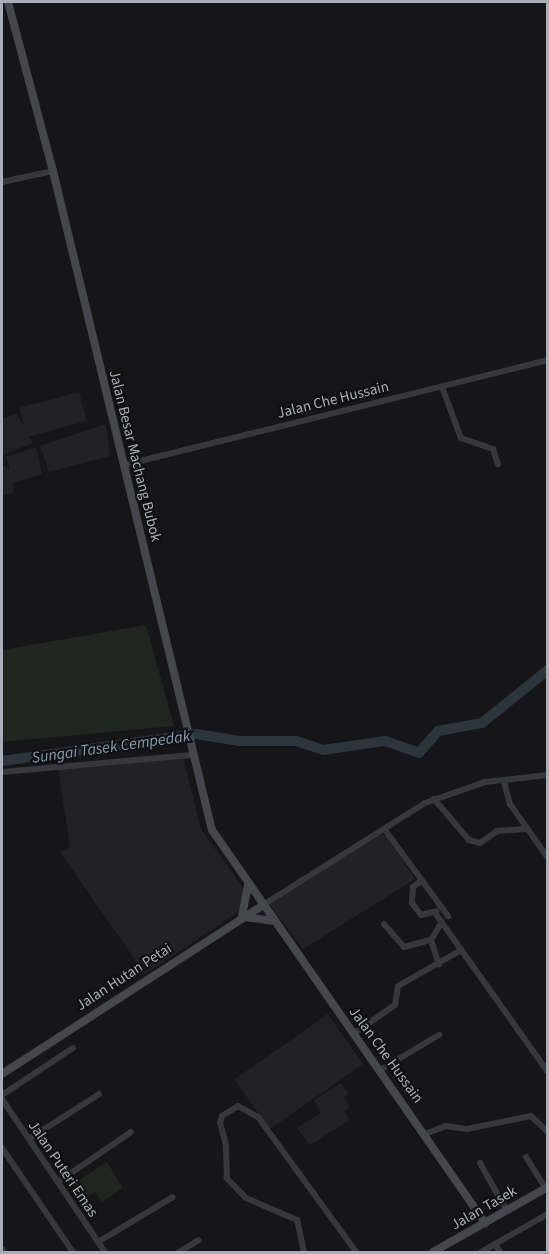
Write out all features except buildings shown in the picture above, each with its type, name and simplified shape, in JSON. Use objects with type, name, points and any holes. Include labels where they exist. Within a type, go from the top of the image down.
[{"type":"main road","name":"Jalan Besar Machang Bubok","points":[[8,2],[54,171],[185,733],[212,830],[262,905]]},
{"type":"main road","points":[[248,884],[248,902],[242,918],[274,921]]},
{"type":"main road","name":"Jalan Hutan Petai","points":[[2,1074],[262,905]]},
{"type":"main road","name":"Jalan Che Hussain","points":[[262,905],[425,1134],[485,1223]]},
{"type":"main road","name":"Jalan Tasek","points":[[433,1252],[546,1188]]},
{"type":"street","points":[[2,183],[54,171]]},
{"type":"street","name":"Jalan Che Hussain","points":[[124,465],[548,360]]},
{"type":"street","points":[[442,387],[461,438],[493,449],[498,464]]},
{"type":"street","points":[[2,772],[191,755]]},
{"type":"street","points":[[262,905],[434,799],[465,792],[476,784],[504,782],[514,776],[548,775]]},
{"type":"street","points":[[504,782],[510,804],[548,858]]},
{"type":"street","points":[[434,799],[469,840],[480,843],[497,831],[526,829]]},
{"type":"street","points":[[385,830],[421,881],[442,922],[548,1072]]},
{"type":"street","points":[[421,881],[413,887],[412,903],[422,915],[438,911],[448,916]]},
{"type":"street","points":[[384,924],[404,947],[431,940],[442,922]]},
{"type":"street","points":[[431,940],[439,965]]},
{"type":"street","points":[[353,1034],[394,1005],[398,986],[439,965],[461,950]]},
{"type":"street","points":[[380,1070],[439,1035]]},
{"type":"street","points":[[2,1097],[73,1048]]},
{"type":"street","points":[[29,1139],[99,1094]]},
{"type":"street","name":"Jalan Puteri Emas","points":[[2,1097],[105,1252]]},
{"type":"street","points":[[304,1252],[297,1220],[246,1198],[227,1178],[226,1144],[220,1123],[222,1116],[238,1106],[258,1117],[356,1252]]},
{"type":"street","points":[[425,1134],[446,1126],[467,1129],[531,1116],[548,1132]]},
{"type":"street","points":[[58,1182],[131,1132]]},
{"type":"street","points":[[2,1148],[70,1251]]},
{"type":"street","points":[[526,1157],[546,1188]]},
{"type":"street","points":[[480,1163],[507,1211]]},
{"type":"street","points":[[98,1242],[173,1197]]},
{"type":"street","points":[[481,1252],[548,1214]]},
{"type":"street","points":[[179,1252],[199,1240]]},
{"type":"street","points":[[495,1245],[500,1252]]},
{"type":"shaded area","points":[[79,392],[87,421],[27,437],[19,408]]},
{"type":"shaded area","points":[[17,414],[33,443],[2,455],[2,419]]},
{"type":"shaded area","points":[[106,424],[110,456],[49,472],[40,446]]},
{"type":"shaded area","points":[[36,447],[42,474],[13,483],[13,493],[2,496],[2,465],[10,469],[6,457]]},
{"type":"shaded area","points":[[146,625],[174,726],[2,742],[2,650]]},
{"type":"shaded area","points":[[183,757],[201,829],[246,892],[241,910],[145,974],[60,852],[70,847],[58,768]]},
{"type":"shaded area","points":[[380,835],[386,836],[415,879],[303,949],[269,904]]},
{"type":"shaded area","points":[[328,1014],[363,1064],[270,1129],[235,1079]]},
{"type":"shaded area","points":[[341,1083],[349,1094],[344,1097],[350,1107],[344,1111],[350,1120],[310,1145],[297,1128],[321,1113],[314,1100]]},
{"type":"shaded area","points":[[107,1162],[123,1188],[102,1202],[95,1192],[83,1199],[73,1184]]},
{"type":"waterway","name":"Sungai Tasek Cempedak","points":[[2,761],[196,734],[239,741],[296,741],[323,750],[385,741],[419,753],[438,731],[482,723],[548,670]]}]
